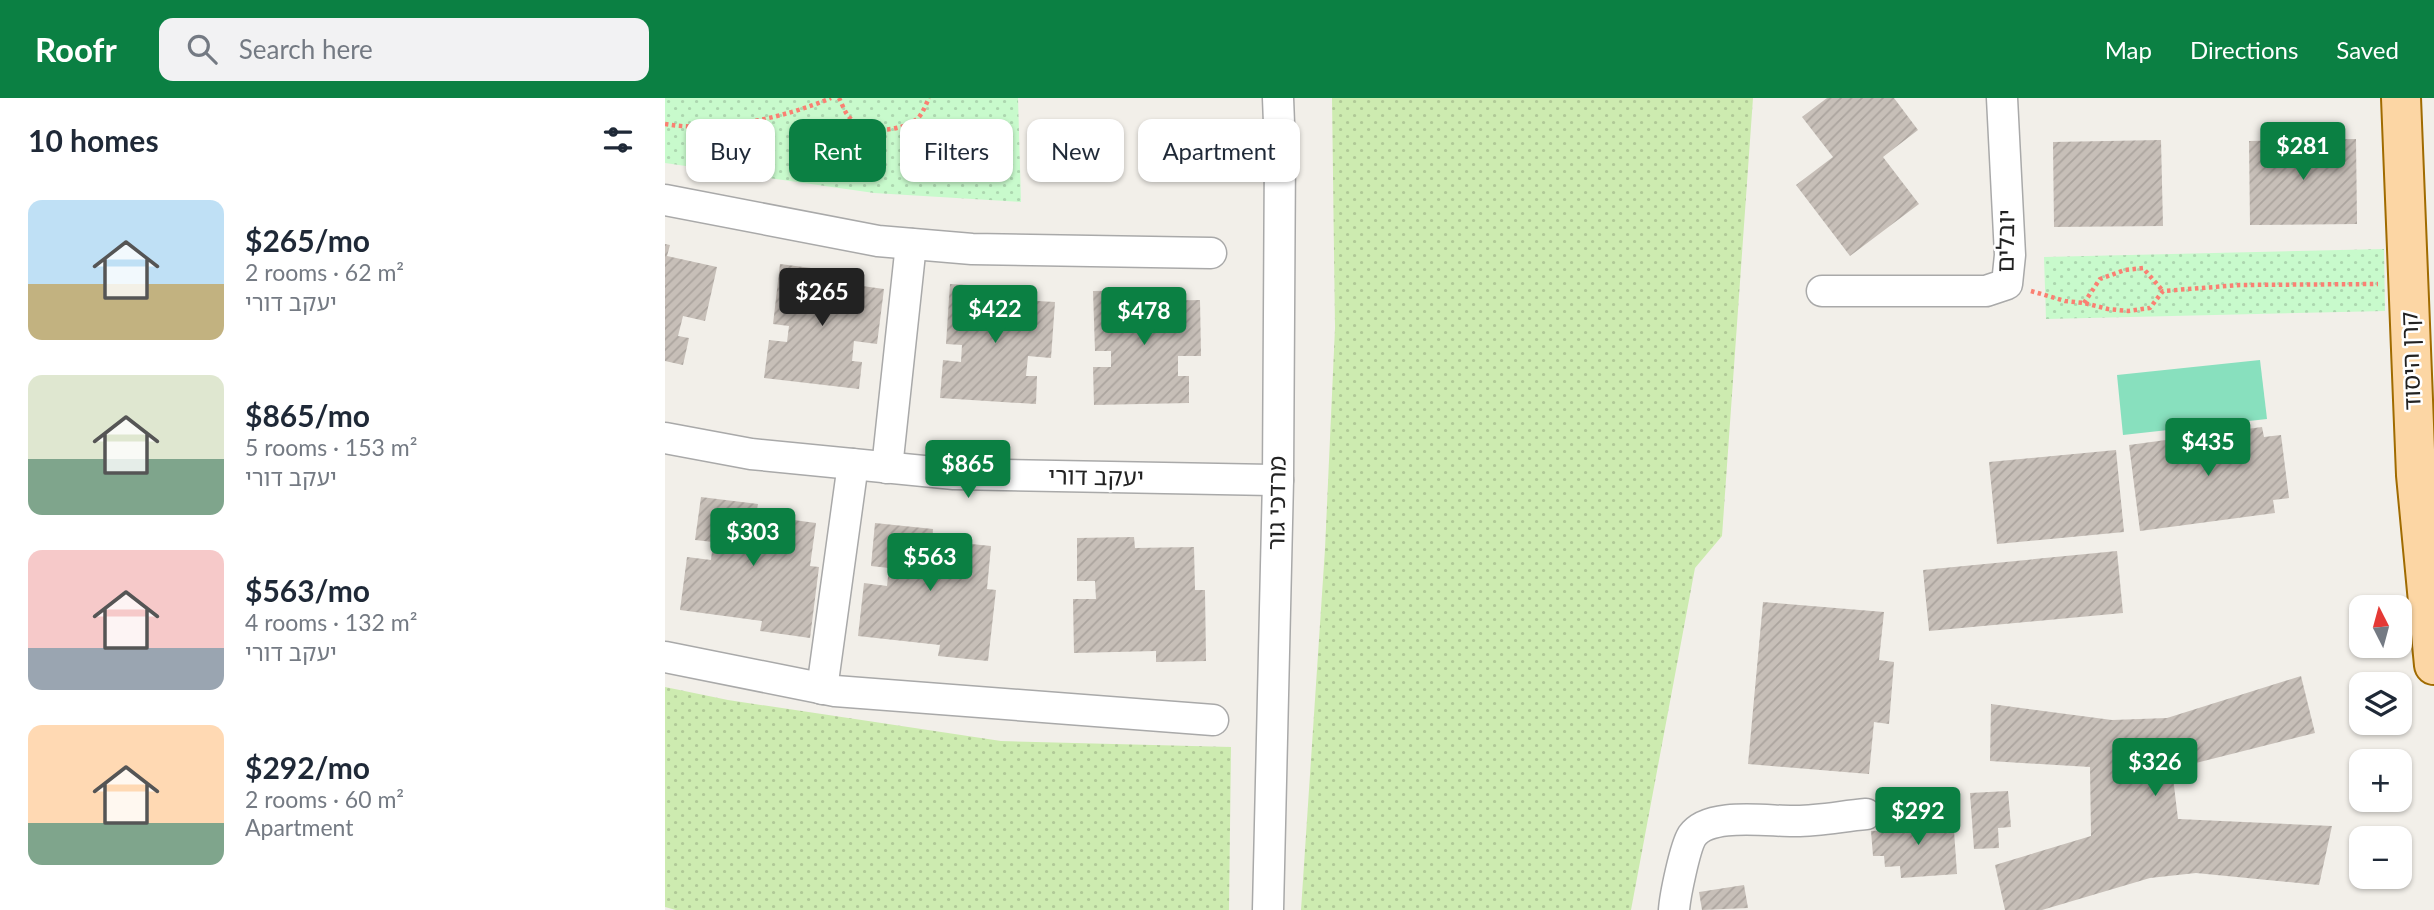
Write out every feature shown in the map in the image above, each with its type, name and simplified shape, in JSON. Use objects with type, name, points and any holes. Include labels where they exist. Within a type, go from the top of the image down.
[{"type":"main road","name":"קרן היסוד","points":[[2401,98],[2416,475],[2434,665]]},
{"type":"street","name":"מרדכי גור","points":[[1268,909],[1278,480],[1279,98]]},
{"type":"street","name":"יובלים","points":[[1822,291],[1986,290],[2007,284],[2010,254],[2001,98]]},
{"type":"street","points":[[665,200],[865,239],[911,244],[972,249],[1211,253]]},
{"type":"street","points":[[887,468],[911,244]]},
{"type":"street","name":"יעקב דורי","points":[[665,438],[751,454],[954,474],[1278,480]]},
{"type":"street","points":[[822,689],[853,464]]},
{"type":"street","points":[[665,657],[822,689],[1213,720]]},
{"type":"street","points":[[1674,910],[1675,896],[1692,836],[1704,827],[1751,818],[1795,821],[1866,814]]},
{"type":"path","points":[[665,124],[687,128],[747,122],[809,107],[831,98]]},
{"type":"path","points":[[839,98],[849,118],[861,126],[885,130],[902,127],[919,117],[929,98]]},
{"type":"path","points":[[2084,303],[2100,279],[2125,270],[2143,268],[2163,291]]},
{"type":"path","points":[[2007,284],[2065,301],[2128,312],[2150,308],[2163,291],[2240,285],[2408,283]]},
{"type":"green space","points":[[665,98],[1018,98],[1021,202],[874,193],[797,182],[886,182],[886,119],[789,119],[789,181],[775,179],[775,119],[686,119],[686,166],[665,163]]},
{"type":"green space","points":[[1332,98],[1753,98],[1722,536],[1695,568],[1631,910],[1301,910],[1325,549],[1335,328]]},
{"type":"green space","points":[[2384,249],[2385,311],[2046,319],[2044,257]]},
{"type":"green space","points":[[2260,360],[2267,419],[2123,435],[2117,375]]},
{"type":"green space","points":[[665,687],[728,700],[1001,741],[1231,747],[1229,910],[676,910],[665,907]]},
{"type":"building","points":[[1827,98],[1894,98],[1918,130],[1883,157],[1919,204],[1850,256],[1796,185],[1833,157],[1802,117]]},
{"type":"building","points":[[2356,139],[2357,224],[2250,225],[2249,141]]},
{"type":"building","points":[[2161,140],[2163,226],[2054,227],[2053,142]]},
{"type":"building","points":[[665,244],[670,245],[667,256],[717,267],[705,321],[683,316],[678,336],[689,338],[683,365],[665,361]]},
{"type":"building","points":[[780,264],[834,271],[833,282],[884,289],[877,344],[854,341],[852,361],[862,362],[859,389],[764,378],[769,340],[787,342],[789,326],[773,324]]},
{"type":"building","points":[[950,284],[1004,287],[1003,299],[1055,302],[1051,358],[1028,356],[1026,376],[1037,376],[1036,404],[940,398],[943,360],[961,362],[962,345],[946,344]]},
{"type":"building","points":[[1148,290],[1148,301],[1200,300],[1201,356],[1178,356],[1178,376],[1189,376],[1189,403],[1094,405],[1093,367],[1111,367],[1111,351],[1095,351],[1093,291]]},
{"type":"building","points":[[2262,427],[2264,437],[2281,435],[2289,498],[2273,500],[2275,513],[2140,531],[2129,445]]},
{"type":"building","points":[[2116,450],[2124,532],[1997,544],[1989,462]]},
{"type":"building","points":[[701,497],[758,504],[756,515],[816,523],[810,566],[819,567],[810,638],[760,631],[762,621],[680,610],[687,557],[711,560],[713,542],[695,540]]},
{"type":"building","points":[[875,523],[933,529],[932,540],[991,546],[987,589],[996,590],[988,661],[938,656],[940,645],[858,636],[864,583],[887,586],[889,568],[871,566]]},
{"type":"building","points":[[1134,537],[1135,548],[1194,547],[1195,590],[1205,590],[1206,661],[1156,662],[1156,651],[1074,653],[1073,599],[1096,599],[1095,581],[1077,581],[1077,538]]},
{"type":"building","points":[[2117,551],[2123,613],[1929,631],[1923,570]]},
{"type":"building","points":[[1763,602],[1884,612],[1879,660],[1894,662],[1889,724],[1874,722],[1869,774],[1748,764]]},
{"type":"building","points":[[2301,676],[2315,733],[2172,769],[2178,819],[2332,826],[2319,885],[2196,873],[2150,878],[2042,910],[2005,910],[1995,865],[2091,836],[2090,767],[1990,761],[1991,704],[2112,720],[2167,718]]},
{"type":"building","points":[[2008,791],[2011,827],[1998,828],[1999,848],[1974,849],[1970,793]]},
{"type":"building","points":[[1953,816],[1957,874],[1901,878],[1900,866],[1885,867],[1884,856],[1873,856],[1871,831],[1892,830],[1892,821]]},
{"type":"building","points":[[1744,885],[1748,908],[1702,910],[1699,892]]}]
